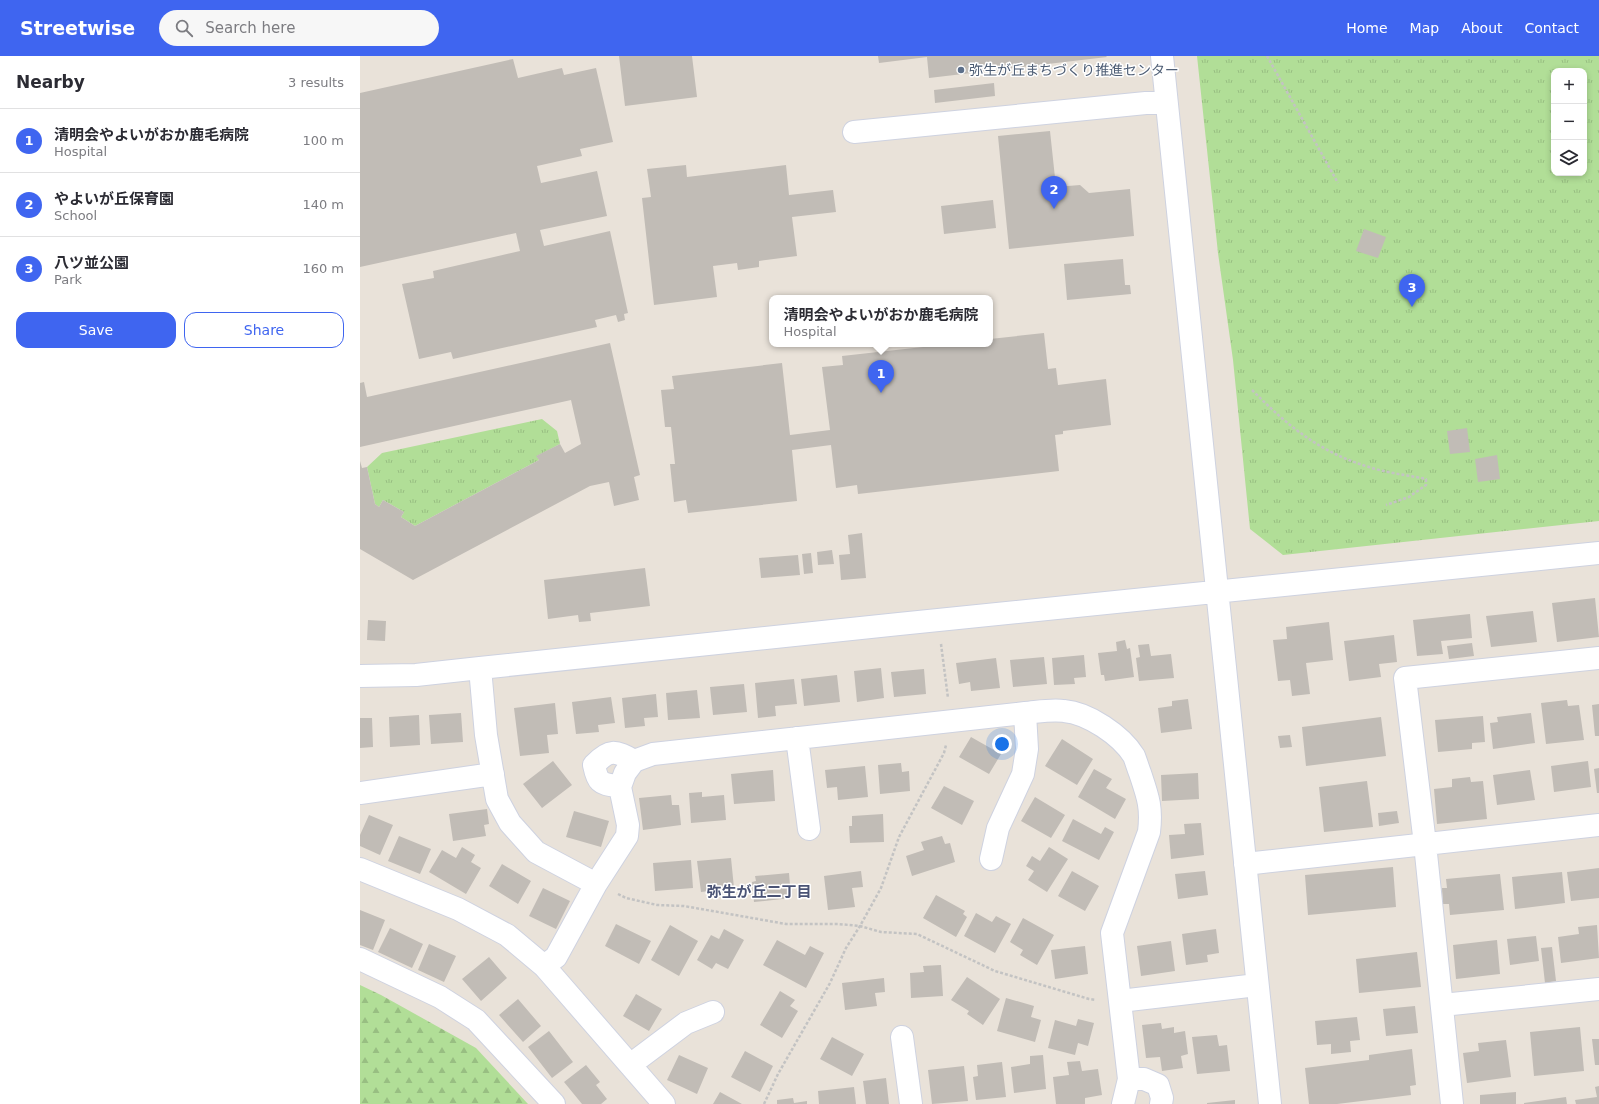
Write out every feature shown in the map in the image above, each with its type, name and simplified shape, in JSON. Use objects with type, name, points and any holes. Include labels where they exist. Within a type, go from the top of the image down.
[{"type":"street","points":[[1162,56],[1270,1104]]},
{"type":"street","points":[[854,132],[1166,101]]},
{"type":"street","points":[[360,676],[416,675],[1599,553]]},
{"type":"street","points":[[1452,1104],[1425,844],[1405,678],[1599,658]]},
{"type":"street","points":[[480,668],[486,735],[497,799],[510,823],[536,852],[596,884]]},
{"type":"street","points":[[544,966],[556,957],[596,884],[627,836],[628,825],[620,787],[625,773],[634,760],[653,754],[1025,713],[1064,711],[1086,717],[1121,740],[1134,756],[1148,794],[1151,816],[1149,832],[1112,933],[1128,1079],[1123,1104]]},
{"type":"street","points":[[991,859],[998,828],[1023,774],[1027,749],[1025,713]]},
{"type":"street","points":[[797,738],[810,829]]},
{"type":"street","points":[[620,787],[603,783],[597,778],[594,765],[603,755],[620,753],[634,760]]},
{"type":"street","points":[[360,793],[493,774]]},
{"type":"street","points":[[1245,864],[1599,825]]},
{"type":"street","points":[[360,869],[458,909],[507,935],[544,966],[664,1104]]},
{"type":"street","points":[[360,959],[440,997],[476,1020],[554,1104]]},
{"type":"street","points":[[1120,1001],[1258,985]]},
{"type":"street","points":[[1442,1005],[1599,989]]},
{"type":"street","points":[[630,1065],[686,1023],[714,1012]]},
{"type":"street","points":[[902,1037],[911,1104]]},
{"type":"street","points":[[1128,1079],[1144,1079],[1158,1085],[1162,1098],[1161,1104]]},
{"type":"path","points":[[1267,56],[1338,183]]},
{"type":"path","points":[[1252,390],[1279,417],[1306,438],[1338,455],[1370,468],[1426,479],[1426,485],[1409,497],[1386,505]]},
{"type":"path","points":[[764,1104],[778,1074],[830,983],[846,948],[881,888],[899,837],[944,753],[951,721],[941,644]]},
{"type":"path","points":[[596,884],[626,898],[657,905],[684,906],[786,924],[838,924],[860,926],[881,932],[917,934],[995,971],[1089,999],[1120,1001]]},
{"type":"green space","points":[[1197,56],[1599,56],[1599,521],[1283,555],[1250,529],[1233,360],[1218,253]]},
{"type":"green space","points":[[542,419],[557,431],[560,444],[537,456],[539,460],[415,526],[401,517],[404,512],[383,500],[379,507],[375,504],[367,467],[382,453]]},
{"type":"green space","points":[[360,985],[381,995],[476,1048],[528,1104],[360,1104]]},
{"type":"building","points":[[619,56],[692,56],[697,97],[625,106]]},
{"type":"building","name":"弥生が丘まちづくり推進センター","points":[[878,56],[1107,57],[929,78],[927,57],[879,63]]},
{"type":"building","points":[[513,59],[518,78],[562,68],[564,75],[596,68],[613,142],[580,149],[582,156],[537,166],[541,183],[597,171],[607,216],[540,230],[544,246],[610,231],[628,313],[624,314],[625,320],[618,322],[616,315],[595,320],[597,327],[453,359],[451,352],[419,359],[402,284],[434,278],[433,271],[520,251],[516,233],[360,267],[360,93]]},
{"type":"building","points":[[994,83],[995,96],[935,103],[934,90]]},
{"type":"building","points":[[1050,131],[1056,187],[1080,185],[1089,193],[1130,189],[1134,236],[1009,249],[998,136]]},
{"type":"building","points":[[686,165],[687,177],[786,165],[789,195],[833,190],[836,212],[792,217],[797,256],[759,261],[759,267],[738,270],[737,263],[713,266],[717,297],[654,305],[642,198],[651,197],[647,169]]},
{"type":"building","points":[[993,200],[996,228],[944,234],[941,206]]},
{"type":"building","points":[[1364,229],[1386,237],[1378,258],[1356,251]]},
{"type":"building","points":[[1123,259],[1125,285],[1130,285],[1131,294],[1067,300],[1064,264]]},
{"type":"building","points":[[1044,333],[1048,369],[1056,368],[1058,385],[1106,379],[1111,425],[1063,431],[1063,434],[1055,435],[1059,471],[858,494],[857,485],[836,488],[831,445],[792,450],[797,501],[688,513],[686,500],[674,502],[670,464],[675,464],[671,427],[665,427],[661,390],[674,389],[672,376],[782,363],[790,435],[830,430],[822,367],[843,365],[842,356],[923,347],[993,347],[993,339]]},
{"type":"building","points":[[610,343],[640,475],[634,477],[639,500],[614,506],[609,482],[590,486],[413,580],[360,549],[360,461],[362,468],[367,467],[375,504],[379,507],[383,500],[404,512],[401,517],[415,526],[539,460],[536,456],[560,444],[565,453],[581,444],[571,400],[360,447],[360,383],[364,382],[367,397]]},
{"type":"building","points":[[1467,428],[1470,452],[1450,454],[1447,431]]},
{"type":"building","points":[[1497,455],[1500,479],[1478,482],[1475,459]]},
{"type":"building","points":[[862,533],[866,578],[841,580],[839,555],[850,554],[848,535]]},
{"type":"building","points":[[832,550],[834,564],[818,565],[817,552]]},
{"type":"building","points":[[811,553],[813,573],[804,574],[802,554]]},
{"type":"building","points":[[798,555],[800,575],[761,578],[759,558]]},
{"type":"building","points":[[645,568],[650,606],[590,613],[591,621],[579,622],[578,615],[548,619],[544,580]]},
{"type":"building","points":[[1595,598],[1599,637],[1557,642],[1552,603]]},
{"type":"building","points":[[1533,611],[1537,642],[1491,647],[1486,616]]},
{"type":"building","points":[[1470,614],[1472,638],[1441,641],[1443,654],[1417,656],[1413,620]]},
{"type":"building","points":[[368,620],[386,621],[385,641],[367,640]]},
{"type":"building","points":[[1329,622],[1333,660],[1306,663],[1310,694],[1292,696],[1290,680],[1278,681],[1273,640],[1287,639],[1286,627]]},
{"type":"building","points":[[1394,635],[1397,662],[1379,664],[1381,677],[1349,681],[1344,641]]},
{"type":"building","points":[[1125,640],[1127,649],[1130,648],[1134,677],[1105,681],[1104,675],[1101,675],[1098,653],[1117,651],[1116,642]]},
{"type":"building","points":[[1472,643],[1474,656],[1449,659],[1447,646]]},
{"type":"building","points":[[1149,644],[1151,656],[1171,654],[1174,678],[1139,681],[1136,658],[1140,657],[1138,645]]},
{"type":"building","points":[[1084,655],[1086,677],[1074,678],[1075,684],[1054,685],[1052,658]]},
{"type":"building","points":[[1044,657],[1047,684],[1013,687],[1010,660]]},
{"type":"building","points":[[996,658],[1000,688],[971,691],[970,682],[959,684],[956,663]]},
{"type":"building","points":[[881,668],[884,698],[857,702],[854,671]]},
{"type":"building","points":[[924,669],[926,694],[894,697],[891,672]]},
{"type":"building","points":[[837,675],[840,702],[804,706],[801,679]]},
{"type":"building","points":[[794,679],[797,704],[775,706],[776,716],[758,718],[755,683]]},
{"type":"building","points":[[744,684],[747,712],[713,715],[710,687]]},
{"type":"building","points":[[697,690],[700,718],[668,720],[666,693]]},
{"type":"building","points":[[656,694],[658,717],[644,718],[645,726],[625,728],[622,698]]},
{"type":"building","points":[[611,697],[615,723],[598,725],[599,732],[576,734],[572,702]]},
{"type":"building","points":[[1188,699],[1192,729],[1161,733],[1158,708],[1172,706],[1172,701]]},
{"type":"building","points":[[1567,700],[1568,706],[1579,705],[1584,740],[1546,744],[1541,703]]},
{"type":"building","points":[[555,703],[558,734],[547,735],[549,753],[520,756],[514,708]]},
{"type":"building","points":[[1599,704],[1599,736],[1595,736],[1592,705]]},
{"type":"building","points":[[461,713],[463,742],[431,744],[429,715]]},
{"type":"building","points":[[1531,713],[1535,743],[1493,749],[1490,723],[1498,722],[1497,717]]},
{"type":"building","points":[[419,715],[420,745],[390,747],[389,717]]},
{"type":"building","points":[[1483,716],[1485,742],[1472,743],[1472,749],[1438,752],[1435,720]]},
{"type":"building","points":[[1381,717],[1386,756],[1306,766],[1302,727]]},
{"type":"building","points":[[360,718],[372,718],[373,747],[360,748]]},
{"type":"building","points":[[1290,735],[1292,747],[1280,748],[1278,736]]},
{"type":"building","points":[[971,737],[1001,754],[989,774],[959,757]]},
{"type":"building","points":[[1062,739],[1093,759],[1077,785],[1045,766]]},
{"type":"building","points":[[553,761],[572,785],[542,808],[523,784]]},
{"type":"building","points":[[1588,761],[1591,787],[1554,792],[1551,766]]},
{"type":"building","points":[[901,763],[902,772],[909,771],[910,791],[880,794],[878,765]]},
{"type":"building","points":[[865,766],[868,797],[838,800],[837,787],[827,788],[825,770]]},
{"type":"building","points":[[1599,768],[1599,793],[1597,793],[1594,769]]},
{"type":"building","points":[[1094,769],[1112,779],[1106,788],[1126,799],[1115,819],[1078,797]]},
{"type":"building","points":[[773,770],[775,801],[734,804],[731,774]]},
{"type":"building","points":[[1530,770],[1535,800],[1497,805],[1493,775]]},
{"type":"building","points":[[1198,773],[1199,799],[1162,801],[1161,775]]},
{"type":"building","points":[[1470,777],[1471,782],[1483,781],[1487,819],[1437,824],[1434,789],[1452,787],[1452,779]]},
{"type":"building","points":[[1367,781],[1373,827],[1324,832],[1319,787]]},
{"type":"building","points":[[944,786],[974,801],[962,825],[931,808]]},
{"type":"building","points":[[702,792],[702,797],[724,795],[726,820],[691,823],[689,793]]},
{"type":"building","points":[[671,795],[672,805],[679,805],[681,825],[643,830],[639,798]]},
{"type":"building","points":[[1035,797],[1065,815],[1051,838],[1021,821]]},
{"type":"building","points":[[487,809],[489,824],[484,825],[486,836],[453,841],[449,814]]},
{"type":"building","points":[[574,811],[609,821],[601,847],[566,837]]},
{"type":"building","points":[[1397,811],[1399,823],[1379,826],[1378,813]]},
{"type":"building","points":[[883,814],[884,842],[850,843],[849,826],[852,826],[852,816]]},
{"type":"building","points":[[369,815],[393,825],[380,855],[360,846],[360,835]]},
{"type":"building","points":[[1073,819],[1101,834],[1105,827],[1114,832],[1099,860],[1062,841]]},
{"type":"building","points":[[1201,823],[1204,855],[1171,859],[1169,835],[1185,834],[1184,824]]},
{"type":"building","points":[[399,836],[431,849],[420,874],[388,861]]},
{"type":"building","points":[[942,836],[945,844],[950,843],[955,862],[912,876],[906,856],[924,850],[921,842]]},
{"type":"building","points":[[462,847],[475,855],[471,862],[481,868],[466,894],[429,872],[442,850],[456,858]]},
{"type":"building","points":[[1049,847],[1068,859],[1047,892],[1028,880],[1034,871],[1026,866],[1032,856],[1040,861]]},
{"type":"building","points":[[731,858],[734,888],[701,892],[697,861]]},
{"type":"building","points":[[691,860],[693,888],[655,891],[653,863]]},
{"type":"building","points":[[502,864],[531,881],[518,904],[489,886]]},
{"type":"building","points":[[1393,867],[1396,907],[1308,915],[1305,875]]},
{"type":"building","points":[[1599,868],[1599,898],[1571,901],[1567,872]]},
{"type":"building","points":[[861,871],[863,887],[852,888],[855,907],[828,910],[824,876]]},
{"type":"building","points":[[1072,871],[1099,886],[1085,911],[1058,896]]},
{"type":"building","points":[[1205,871],[1208,895],[1178,899],[1175,874]]},
{"type":"building","points":[[1562,872],[1565,903],[1515,909],[1512,877]]},
{"type":"building","points":[[789,873],[791,898],[754,902],[752,882],[756,881],[755,876]]},
{"type":"building","points":[[1500,874],[1504,910],[1450,915],[1449,904],[1443,904],[1442,888],[1447,888],[1446,879]]},
{"type":"building","points":[[543,888],[570,901],[556,929],[529,916]]},
{"type":"building","points":[[936,895],[965,911],[963,914],[967,917],[956,937],[923,918]]},
{"type":"building","points":[[360,910],[385,920],[373,950],[360,945]]},
{"type":"building","points":[[976,913],[992,922],[996,916],[1011,924],[995,953],[964,936]]},
{"type":"building","points":[[1023,918],[1054,935],[1037,965],[1020,955],[1023,950],[1010,942]]},
{"type":"building","points":[[616,924],[651,941],[639,964],[605,946]]},
{"type":"building","points":[[670,925],[698,941],[679,976],[651,960]]},
{"type":"building","points":[[1597,925],[1599,958],[1561,963],[1558,937],[1579,934],[1578,927]]},
{"type":"building","points":[[390,928],[423,944],[412,968],[378,952]]},
{"type":"building","points":[[724,929],[744,940],[728,969],[716,963],[712,969],[697,960],[711,935],[719,939]]},
{"type":"building","points":[[1216,929],[1219,953],[1207,955],[1208,962],[1186,965],[1182,934]]},
{"type":"building","points":[[1536,936],[1539,961],[1510,965],[1507,939]]},
{"type":"building","points":[[777,940],[805,955],[810,946],[824,953],[806,988],[763,965]]},
{"type":"building","points":[[1497,940],[1500,974],[1456,979],[1453,945]]},
{"type":"building","points":[[1171,941],[1175,971],[1141,976],[1137,946]]},
{"type":"building","points":[[429,944],[456,956],[444,982],[418,970]]},
{"type":"building","points":[[1085,946],[1088,974],[1055,979],[1051,950]]},
{"type":"building","points":[[1552,947],[1556,981],[1545,983],[1541,948]]},
{"type":"building","points":[[1417,952],[1421,987],[1359,993],[1356,959]]},
{"type":"building","points":[[489,957],[507,978],[481,1001],[462,979]]},
{"type":"building","points":[[941,965],[943,996],[911,998],[910,973],[924,972],[923,966]]},
{"type":"building","points":[[967,977],[1000,999],[983,1025],[967,1014],[969,1011],[951,1000]]},
{"type":"building","points":[[884,978],[885,992],[875,993],[877,1006],[845,1010],[842,983]]},
{"type":"building","points":[[780,991],[795,1000],[790,1006],[798,1011],[782,1038],[760,1025]]},
{"type":"building","points":[[636,994],[662,1009],[649,1031],[623,1016]]},
{"type":"building","points":[[1006,998],[1034,1006],[1031,1017],[1041,1020],[1035,1042],[997,1031]]},
{"type":"building","points":[[518,999],[541,1026],[523,1042],[499,1015]]},
{"type":"building","points":[[1415,1006],[1418,1033],[1386,1036],[1383,1009]]},
{"type":"building","points":[[1357,1017],[1360,1040],[1350,1041],[1351,1052],[1331,1054],[1331,1044],[1317,1045],[1315,1021]]},
{"type":"building","points":[[1078,1019],[1094,1023],[1088,1046],[1078,1043],[1075,1055],[1048,1048],[1055,1020],[1076,1026]]},
{"type":"building","points":[[1161,1023],[1162,1029],[1174,1027],[1174,1033],[1185,1031],[1188,1054],[1181,1056],[1183,1068],[1162,1071],[1160,1057],[1146,1058],[1142,1025]]},
{"type":"building","points":[[1580,1027],[1584,1071],[1534,1076],[1530,1032]]},
{"type":"building","points":[[549,1031],[573,1062],[552,1078],[528,1047]]},
{"type":"building","points":[[1217,1035],[1219,1046],[1227,1045],[1230,1071],[1197,1074],[1192,1037]]},
{"type":"building","points":[[832,1037],[864,1054],[852,1076],[820,1059]]},
{"type":"building","points":[[1592,1039],[1599,1039],[1599,1065],[1595,1065]]},
{"type":"building","points":[[1506,1040],[1511,1077],[1467,1083],[1463,1053],[1479,1051],[1478,1043]]},
{"type":"building","points":[[1412,1049],[1416,1085],[1410,1086],[1411,1095],[1337,1104],[1309,1104],[1305,1068],[1369,1060],[1369,1055]]},
{"type":"building","points":[[745,1051],[773,1066],[760,1092],[731,1077]]},
{"type":"building","points":[[679,1055],[708,1068],[697,1094],[667,1080]]},
{"type":"building","points":[[1043,1055],[1046,1089],[1014,1093],[1011,1067],[1030,1064],[1030,1056]]},
{"type":"building","points":[[1080,1061],[1082,1071],[1098,1069],[1102,1095],[1085,1098],[1085,1104],[1056,1104],[1053,1077],[1069,1075],[1067,1062]]},
{"type":"building","points":[[1002,1062],[1006,1097],[976,1100],[973,1077],[978,1076],[977,1065]]},
{"type":"building","points":[[586,1065],[600,1082],[596,1085],[607,1099],[601,1104],[582,1104],[564,1082]]},
{"type":"building","points":[[964,1066],[968,1101],[932,1104],[928,1070]]},
{"type":"building","points":[[886,1078],[889,1104],[866,1104],[863,1081]]},
{"type":"building","points":[[1599,1086],[1599,1104],[1576,1104],[1575,1100],[1597,1097],[1595,1087]]},
{"type":"building","points":[[854,1087],[856,1104],[819,1104],[818,1091]]},
{"type":"building","points":[[720,1092],[742,1104],[713,1104]]},
{"type":"building","points":[[1516,1092],[1516,1104],[1480,1104],[1480,1095]]},
{"type":"building","points":[[1566,1097],[1567,1104],[1524,1104],[1524,1103]]},
{"type":"building","points":[[793,1098],[794,1103],[807,1101],[807,1104],[777,1104],[777,1100]]},
{"type":"building","points":[[1235,1100],[1235,1104],[1207,1104],[1207,1103]]},
{"type":"place","name":"弥生が丘まちづくり推進センター","points":[[961,70]]},
{"type":"place","name":"やよいが丘保育園","points":[[1054,209]]},
{"type":"place","name":"八ツ並公園","points":[[1412,307]]},
{"type":"place","name":"清明会やよいがおか鹿毛病院","points":[[881,393]]},
{"type":"district","name":"弥生が丘二丁目","points":[[759,892]]}]
